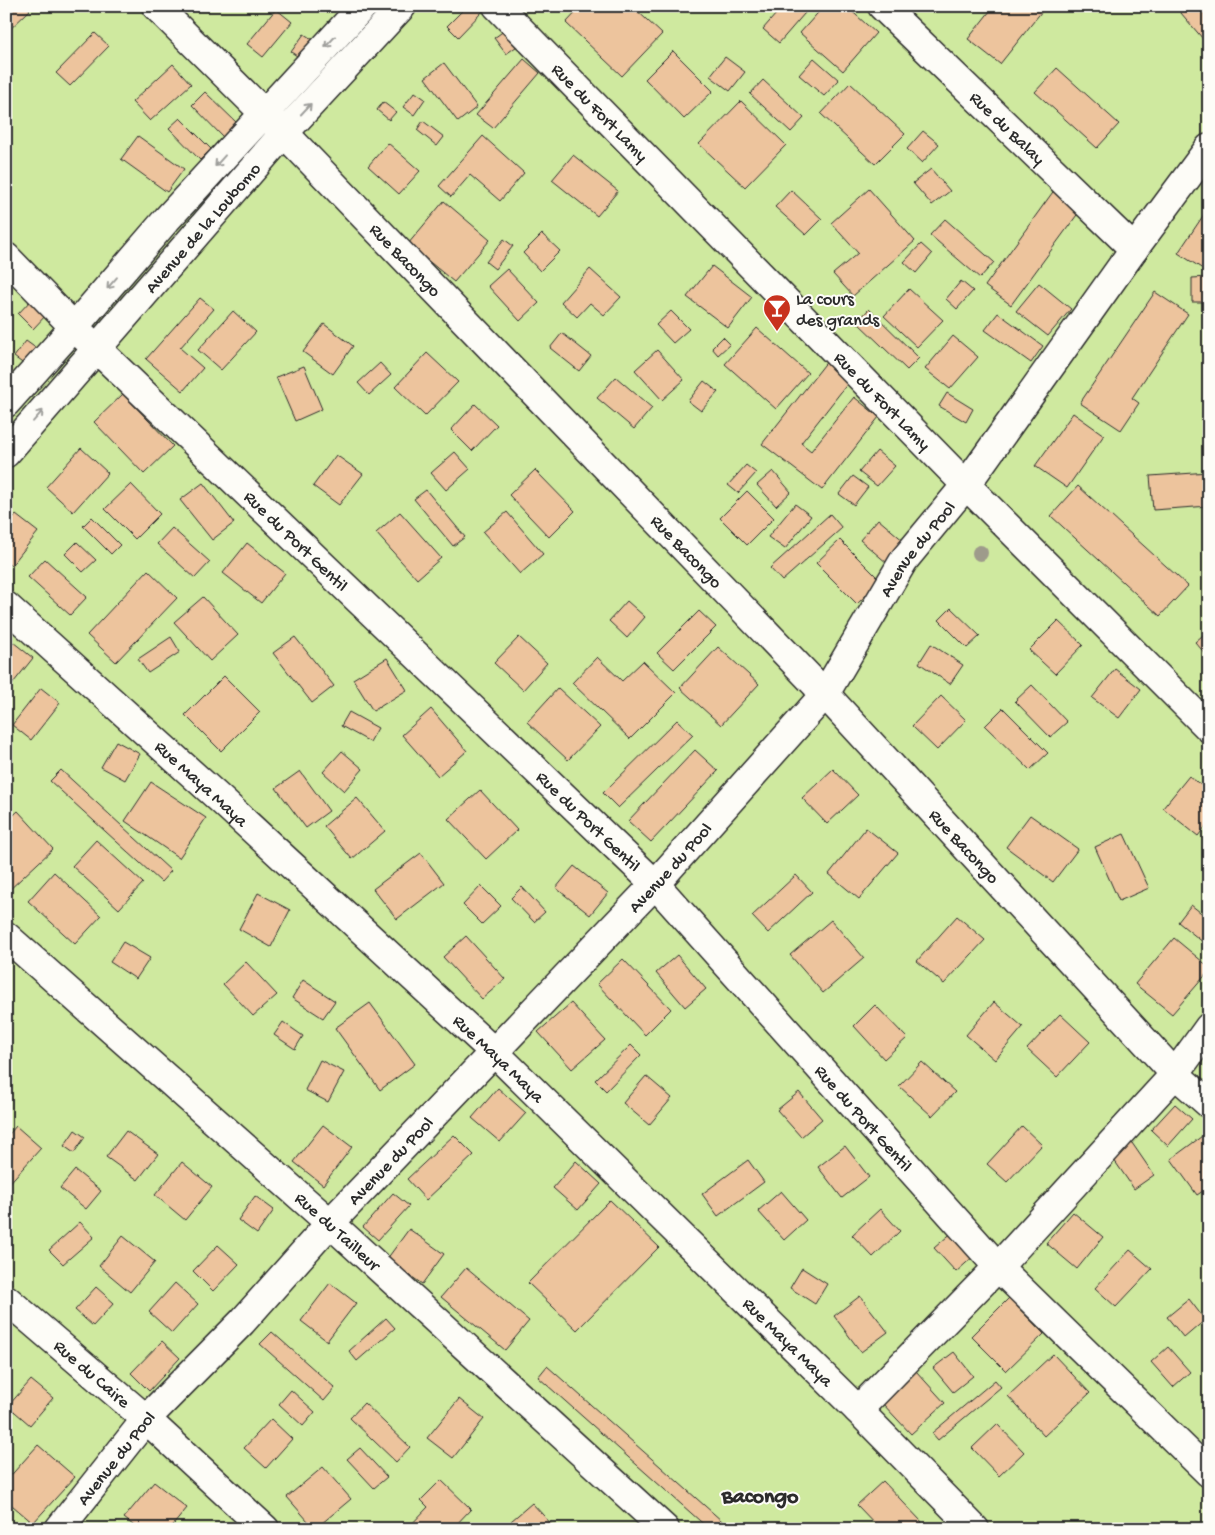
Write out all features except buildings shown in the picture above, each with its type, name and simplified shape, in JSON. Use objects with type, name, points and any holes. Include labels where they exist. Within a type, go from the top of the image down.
[{"type":"street","name":"Rue Bacongo","points":[[156,6],[284,133],[824,694],[1174,1074],[1209,1104]]},
{"type":"street","name":"Avenue de la Loubomo","points":[[6,403],[74,328],[167,219],[363,6]]},
{"type":"street","name":"Avenue de la Loubomo","points":[[6,453],[284,133],[402,6]]},
{"type":"street","name":"Rue du Fort Lamy","points":[[497,6],[966,485],[1209,728]]},
{"type":"street","name":"Rue du Balay","points":[[882,6],[1134,249]]},
{"type":"street","name":"Avenue du Pool","points":[[59,1529],[146,1419],[242,1322],[330,1223],[654,884],[824,694],[904,560],[966,485],[1134,249],[1209,148]]},
{"type":"street","name":"Rue du Port Gentil","points":[[6,257],[74,328],[654,884],[998,1267],[1209,1473]]},
{"type":"street","name":"Rue Maya Maya","points":[[6,606],[221,800],[494,1053],[858,1410],[975,1529]]},
{"type":"street","name":"Rue du Tailleur","points":[[6,936],[330,1223],[665,1529]]},
{"type":"street","points":[[858,1410],[998,1267],[1174,1074],[1209,1028]]},
{"type":"street","name":"Rue du Caire","points":[[6,1299],[146,1419],[265,1529]]},
{"type":"green space","points":[[6,6],[1209,6],[1209,1529],[6,1529]]},
{"type":"place","name":"La cours des grands","points":[[777,332]]},
{"type":"district","name":"Bacongo","points":[[760,1494]]}]
